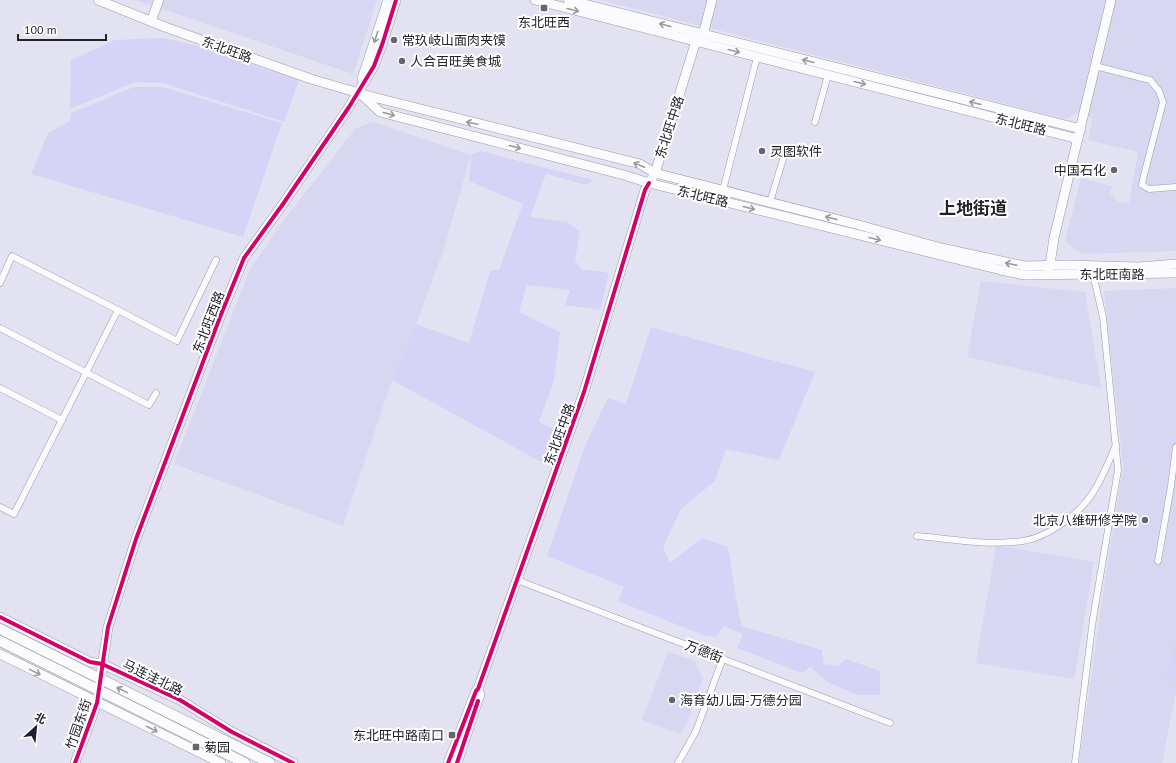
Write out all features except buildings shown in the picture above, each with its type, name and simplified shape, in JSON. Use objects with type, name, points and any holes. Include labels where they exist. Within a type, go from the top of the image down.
[{"type":"main road","name":"马连洼北路","points":[[0,629],[270,763]]},
{"type":"main road","points":[[0,641],[245,763]]},
{"type":"street","name":"东北旺路","points":[[98,0],[152,22],[311,79],[369,96],[640,164],[655,173],[941,248],[1049,270]]},
{"type":"street","points":[[152,22],[158,0]]},
{"type":"street","name":"东北旺西路","points":[[358,92],[388,0]]},
{"type":"street","name":"东北旺西路","points":[[100,679],[108,627],[136,539],[220,317],[244,258],[349,107],[374,66],[396,0]]},
{"type":"street","name":"东北旺路","points":[[535,0],[700,38],[1081,130]]},
{"type":"street","name":"东北旺路","points":[[568,0],[700,38],[757,57],[1078,139]]},
{"type":"street","name":"东北旺中路","points":[[448,763],[478,689],[584,392],[645,190],[655,173],[712,0]]},
{"type":"street","points":[[1049,270],[1054,238],[1111,0]]},
{"type":"street","points":[[724,190],[757,57]]},
{"type":"street","points":[[1096,66],[1150,80],[1159,91],[1163,102],[1142,185],[1149,189],[1176,187]]},
{"type":"street","points":[[815,122],[828,75]]},
{"type":"street","name":"东北旺路","points":[[358,92],[380,112],[624,175],[649,183],[1001,270],[1024,274],[1049,270]]},
{"type":"street","points":[[770,202],[784,156]]},
{"type":"street","points":[[0,283],[12,256],[177,341],[216,260]]},
{"type":"street","name":"东北旺南路","points":[[1049,270],[1140,267],[1176,264]]},
{"type":"street","name":"东北旺南路","points":[[1049,270],[1093,274],[1176,273]]},
{"type":"street","points":[[1075,763],[1093,619],[1118,470],[1103,317],[1093,274]]},
{"type":"street","points":[[0,507],[14,514],[118,310]]},
{"type":"street","points":[[0,328],[149,405],[156,393]]},
{"type":"street","points":[[0,388],[62,420]]},
{"type":"street","points":[[917,536],[1000,544],[1025,541],[1051,531],[1074,516],[1092,494],[1104,473],[1116,443]]},
{"type":"street","points":[[1158,561],[1176,447]]},
{"type":"street","name":"万德街","points":[[517,580],[890,723]]},
{"type":"street","name":"马连洼北路","points":[[0,617],[90,662],[102,664],[180,700],[232,732],[293,763]]},
{"type":"street","points":[[37,635],[60,659]]},
{"type":"street","points":[[0,654],[220,763]]},
{"type":"street","points":[[678,763],[696,731],[723,658]]},
{"type":"street","name":"竹园东街","points":[[75,763],[97,702],[100,691],[100,679]]},
{"type":"street","name":"东北旺中路","points":[[457,763],[480,693],[478,689]]},
{"type":"street","points":[[195,726],[232,732]]},
{"type":"shaded area","points":[[136,0],[377,0],[353,74]]},
{"type":"shaded area","points":[[600,0],[1176,0],[1176,251],[1082,254],[1065,241],[1081,178],[1112,186],[1110,193],[1119,202],[1129,203],[1138,152],[1088,140],[1093,118],[1076,113],[1065,119]]},
{"type":"shaded area","points":[[163,38],[202,47],[299,80],[284,122],[163,83],[135,82],[70,109],[71,60],[115,40]]},
{"type":"shaded area","points":[[134,87],[163,87],[282,123],[243,237],[31,174],[48,133],[70,121],[71,113]]},
{"type":"shaded area","points":[[373,122],[471,155],[443,252],[416,324],[392,380],[343,526],[174,464],[250,269],[284,220],[356,128]]},
{"type":"shaded area","points":[[480,151],[593,180],[586,185],[546,174],[530,217],[567,222],[580,231],[575,260],[581,269],[609,273],[600,310],[565,305],[570,290],[527,285],[519,312],[560,332],[554,381],[539,422],[559,431],[545,464],[392,380],[416,324],[469,343],[490,271],[499,270],[523,204],[469,181],[471,155]]},
{"type":"shaded area","points":[[981,281],[1085,292],[1101,388],[967,357]]},
{"type":"shaded area","name":"北京八维研修学院","points":[[1176,288],[1176,692],[1162,763],[1079,763],[1106,573],[1123,467],[1104,291]]},
{"type":"shaded area","points":[[651,327],[815,372],[779,460],[726,449],[715,481],[681,509],[663,547],[670,563],[702,538],[728,547],[742,626],[822,650],[824,664],[838,666],[846,659],[880,671],[880,695],[858,695],[829,683],[810,667],[802,673],[737,648],[743,634],[723,626],[717,637],[703,635],[618,601],[624,587],[547,556],[585,446],[608,398],[626,404]]},
{"type":"shaded area","points":[[996,545],[1094,562],[1074,679],[976,663]]},
{"type":"shaded area","points":[[1176,640],[1176,682],[1167,676]]},
{"type":"shaded area","name":"海育幼儿园-万德分园","points":[[668,652],[695,661],[703,679],[687,722],[680,734],[642,720]]},
{"type":"cycle path","points":[[75,763],[97,703],[108,627],[136,539],[220,317],[244,258],[349,107],[374,66],[396,0]]},
{"type":"cycle path","points":[[448,763],[478,689],[584,392],[645,190],[649,183]]},
{"type":"cycle path","points":[[0,617],[90,662],[102,664],[180,700],[232,732],[293,763]]},
{"type":"cycle path","points":[[457,763],[478,701]]},
{"type":"place","name":"东北旺西","points":[[544,8]]},
{"type":"place","name":"常玖岐山面肉夹馍","points":[[394,40]]},
{"type":"place","name":"人合百旺美食城","points":[[402,61]]},
{"type":"place","name":"灵图软件","points":[[762,151]]},
{"type":"place","name":"中国石化","points":[[1114,170]]},
{"type":"place","name":"北京八维研修学院","points":[[1145,520]]},
{"type":"place","name":"海育幼儿园-万德分园","points":[[672,700]]},
{"type":"place","name":"东北旺中路南口","points":[[452,735]]},
{"type":"place","name":"菊园","points":[[196,747]]},
{"type":"district","name":"上地街道","points":[[973,208]]}]
